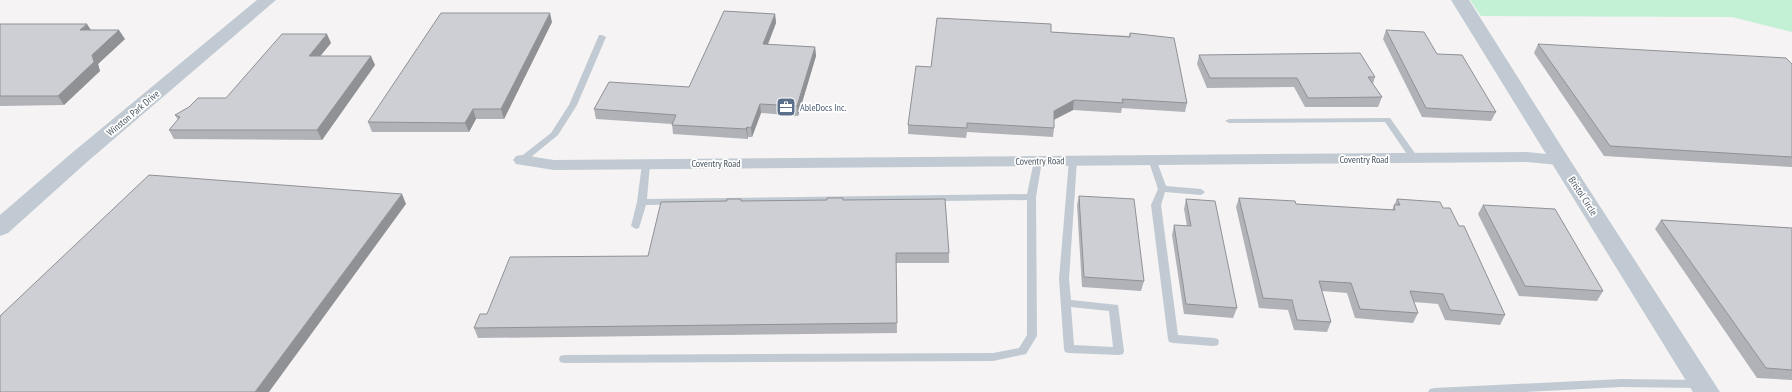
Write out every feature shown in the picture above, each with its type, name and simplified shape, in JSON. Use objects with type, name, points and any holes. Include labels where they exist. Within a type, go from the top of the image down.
[{"type":"street","name":"Winston Park Drive","points":[[0,228],[80,157],[266,0]]},
{"type":"street","name":"Bristol Circle","points":[[1460,0],[1559,160],[1705,388]]},
{"type":"street","name":"Coventry Road","points":[[522,160],[554,165],[1152,159],[1527,158],[1559,160]]},
{"type":"lane","points":[[522,160],[554,135],[574,105],[602,37]]},
{"type":"lane","points":[[1229,121],[1386,120],[1414,158]]},
{"type":"lane","points":[[1152,159],[1162,189],[1156,205],[1172,339],[1214,342]]},
{"type":"lane","points":[[1065,303],[1114,308],[1119,351],[1069,349],[1065,303],[1064,279],[1073,160]]},
{"type":"lane","points":[[564,359],[993,357],[1022,351],[1032,336],[1031,197],[1038,161]]},
{"type":"lane","points":[[636,226],[642,202],[646,164]]},
{"type":"lane","points":[[1162,189],[1202,192]]},
{"type":"lane","points":[[642,202],[1031,197]]},
{"type":"lane","points":[[1434,392],[1621,383],[1705,388]]},
{"type":"green space","points":[[1470,0],[1792,0],[1792,32],[1732,17],[1481,16]]},
{"type":"building","points":[[724,11],[775,14],[763,44],[815,47],[797,106],[760,104],[751,128],[747,127],[746,129],[672,125],[676,115],[594,109],[609,82],[689,87]]},
{"type":"building","points":[[441,13],[550,13],[501,109],[473,109],[465,123],[368,122]]},
{"type":"building","points":[[937,18],[1051,24],[1051,32],[1130,37],[1130,33],[1174,38],[1187,103],[1122,99],[1123,103],[1074,100],[1054,111],[1054,128],[967,123],[967,128],[908,125],[916,66],[931,67]]},
{"type":"building","points":[[0,24],[87,24],[80,30],[119,30],[92,55],[94,62],[58,96],[0,96]]},
{"type":"building","points":[[1386,30],[1424,32],[1437,54],[1462,55],[1496,112],[1426,108]]},
{"type":"building","points":[[282,34],[327,34],[309,56],[371,56],[317,130],[169,130],[180,117],[175,115],[189,107],[198,98],[226,98]]},
{"type":"building","points":[[1538,44],[1786,58],[1792,64],[1792,157],[1610,146]]},
{"type":"building","points":[[1360,53],[1375,77],[1368,77],[1382,97],[1308,98],[1297,78],[1210,78],[1199,55]]},
{"type":"building","points":[[149,175],[402,194],[255,392],[0,392],[0,316]]},
{"type":"building","points":[[1079,196],[1134,199],[1144,281],[1084,277]]},
{"type":"building","points":[[827,198],[843,198],[843,200],[945,199],[949,253],[896,253],[897,323],[474,328],[480,314],[487,314],[510,257],[648,256],[661,202],[727,201],[727,199],[741,199],[741,201],[827,200]]},
{"type":"building","points":[[1239,198],[1295,201],[1296,204],[1395,210],[1394,205],[1400,205],[1397,199],[1440,202],[1443,208],[1450,208],[1459,226],[1464,226],[1505,315],[1450,310],[1443,294],[1410,291],[1418,313],[1360,309],[1351,283],[1319,281],[1331,322],[1297,320],[1292,300],[1263,298]]},
{"type":"building","points":[[1186,199],[1215,201],[1237,308],[1186,304],[1174,225],[1191,226]]},
{"type":"building","points":[[1483,205],[1555,209],[1603,291],[1525,286]]},
{"type":"building","points":[[1661,220],[1792,228],[1792,370],[1766,368]]},
{"type":"place","name":"AbleDocs Inc.","points":[[786,107]]}]
